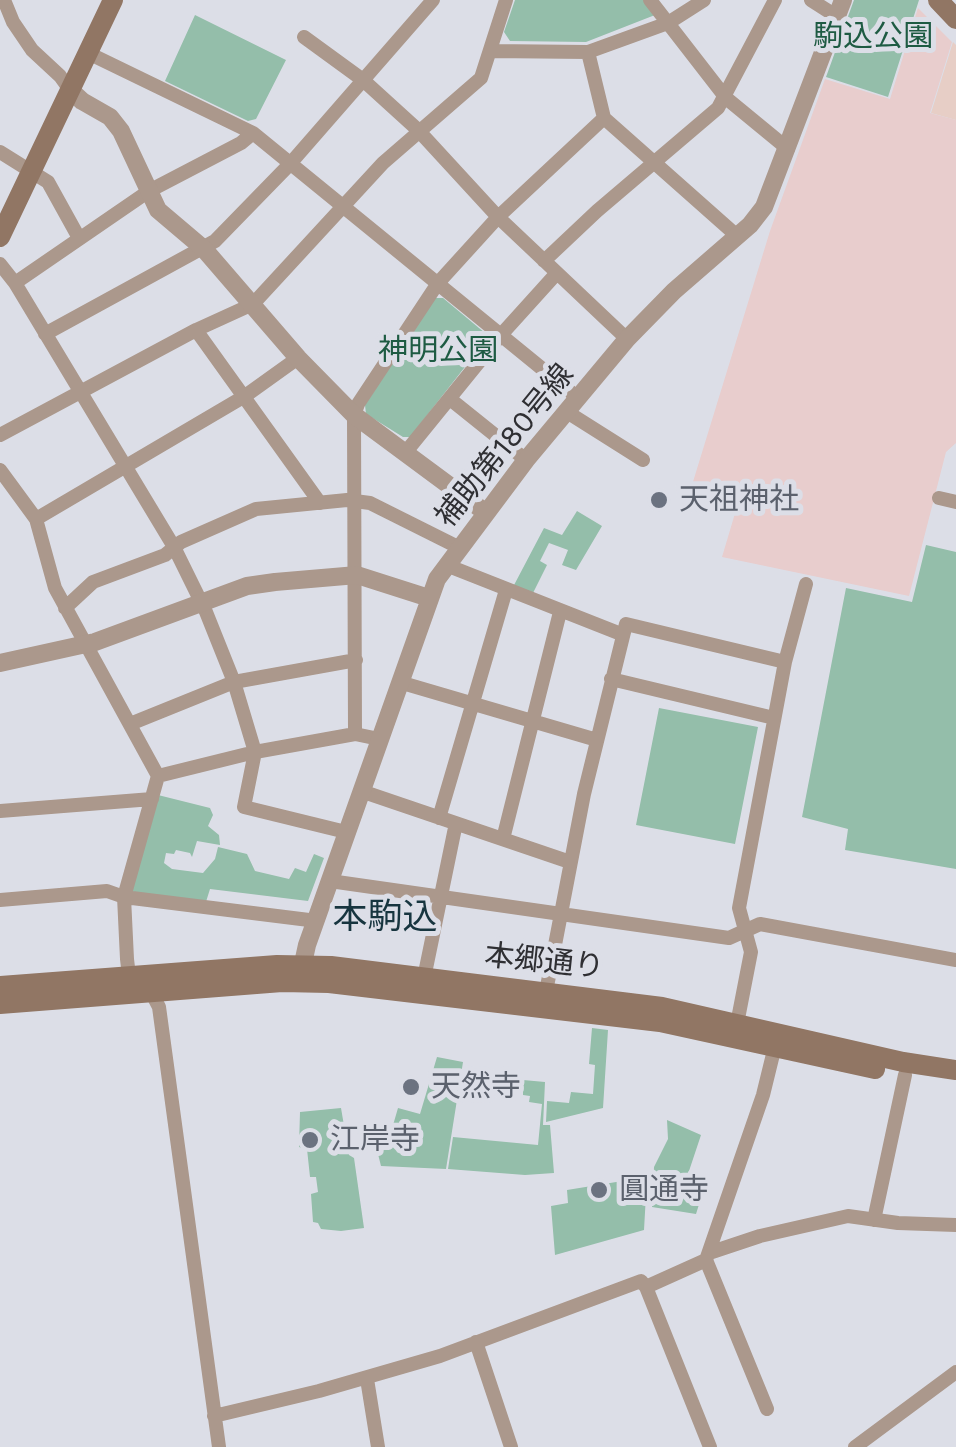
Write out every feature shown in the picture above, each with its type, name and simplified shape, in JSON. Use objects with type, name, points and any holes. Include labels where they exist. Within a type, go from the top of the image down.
[{"type":"main road","points":[[0,237],[113,0]]},
{"type":"main road","points":[[938,0],[956,18]]},
{"type":"main road","name":"本郷通り","points":[[0,986],[128,976],[300,973],[424,978],[660,1022],[956,1070]]},
{"type":"main road","name":"本郷通り","points":[[0,1004],[154,992],[300,973],[545,1000],[630,1002],[736,1024],[776,1040],[905,1075],[956,1083]]},
{"type":"street","points":[[4,0],[32,50],[70,90],[115,123],[158,210],[204,248],[298,358],[354,415],[486,512]]},
{"type":"street","points":[[45,334],[204,248],[289,164],[433,0]]},
{"type":"street","points":[[0,435],[196,330],[253,304],[383,163],[481,78],[506,0]]},
{"type":"street","points":[[650,0],[726,98],[788,149]]},
{"type":"street","points":[[490,51],[588,52],[668,23],[704,0]]},
{"type":"street","points":[[544,262],[718,108],[775,0]]},
{"type":"street","points":[[811,0],[839,8]]},
{"type":"street","name":"補助第180号線","points":[[300,973],[429,598],[446,565],[526,460],[627,340],[764,207],[839,8]]},
{"type":"street","points":[[304,36],[363,80],[418,130],[498,217],[627,340]]},
{"type":"street","points":[[588,52],[604,118],[736,236]]},
{"type":"street","points":[[88,53],[253,133],[438,283],[572,405],[643,460]]},
{"type":"street","points":[[355,734],[354,415],[438,283],[498,217],[604,118]]},
{"type":"street","points":[[14,283],[148,192],[253,133]]},
{"type":"street","points":[[0,152],[48,182],[79,238]]},
{"type":"street","points":[[0,264],[126,466],[202,603],[234,682],[255,752],[244,808],[346,832]]},
{"type":"street","points":[[405,453],[556,274]]},
{"type":"street","points":[[196,330],[320,503]]},
{"type":"street","points":[[36,519],[245,396],[298,358]]},
{"type":"street","points":[[450,400],[526,460]]},
{"type":"street","points":[[0,470],[36,519],[55,588],[158,776],[124,897],[128,976],[154,992],[159,1007],[219,1447]]},
{"type":"street","points":[[939,498],[956,502]]},
{"type":"street","points":[[66,608],[93,582],[165,555],[174,547],[256,509],[370,503],[458,547]]},
{"type":"street","points":[[446,565],[621,634]]},
{"type":"street","points":[[0,664],[86,645],[247,586],[356,575],[429,598]]},
{"type":"street","points":[[736,1024],[750,952],[739,908],[785,662],[806,584]]},
{"type":"street","points":[[440,818],[506,590]]},
{"type":"street","points":[[502,839],[560,612]]},
{"type":"street","points":[[545,1000],[570,862],[626,624],[785,662]]},
{"type":"street","points":[[130,724],[234,682],[356,660]]},
{"type":"street","points":[[611,680],[774,718]]},
{"type":"street","points":[[399,682],[598,740]]},
{"type":"street","points":[[158,776],[255,752],[355,734],[379,740]]},
{"type":"street","points":[[360,792],[570,862]]},
{"type":"street","points":[[0,811],[152,799]]},
{"type":"street","points":[[424,978],[456,824]]},
{"type":"street","points":[[330,881],[729,938],[760,924],[956,960]]},
{"type":"street","points":[[0,900],[106,891],[124,897],[317,921]]},
{"type":"street","points":[[767,1409],[707,1257],[762,1095],[776,1040]]},
{"type":"street","points":[[874,1220],[905,1075]]},
{"type":"street","points":[[646,1287],[707,1257],[807,1224],[848,1216],[956,1225]]},
{"type":"street","points":[[214,1416],[367,1379],[640,1281],[646,1287],[710,1447]]},
{"type":"street","points":[[476,1342],[510,1447]]},
{"type":"street","points":[[855,1447],[956,1372]]},
{"type":"street","points":[[367,1379],[378,1447]]},
{"type":"shaded area","points":[[918,8],[952,42],[930,113],[956,120],[956,443],[946,452],[909,596],[722,557],[739,500],[692,485],[770,231],[825,79],[890,99]]},
{"type":"shaded area","points":[[953,42],[956,45],[956,120],[931,113]]},
{"type":"green space","points":[[515,0],[645,0],[655,15],[586,42],[510,41],[504,32]]},
{"type":"green space","name":"駒込公園","points":[[854,0],[919,0],[888,97],[826,77]]},
{"type":"green space","points":[[195,15],[286,60],[256,119],[248,121],[165,81]]},
{"type":"green space","name":"神明公園","points":[[435,298],[443,298],[485,333],[486,340],[410,437],[403,437],[366,414],[365,405]]},
{"type":"green space","points":[[577,511],[602,526],[576,570],[562,565],[568,550],[549,543],[540,561],[547,565],[532,595],[513,587],[544,528],[562,535]]},
{"type":"green space","points":[[926,545],[956,552],[956,869],[845,850],[848,829],[802,817],[846,588],[912,602]]},
{"type":"green space","points":[[659,708],[758,727],[735,844],[636,825]]},
{"type":"green space","points":[[158,795],[210,808],[213,815],[208,826],[219,835],[220,845],[197,841],[192,857],[176,850],[174,854],[166,853],[164,863],[172,869],[203,873],[215,859],[218,847],[247,854],[255,871],[289,879],[295,868],[306,872],[314,854],[324,858],[308,901],[210,889],[205,905],[128,894]]},
{"type":"green space","points":[[592,1028],[608,1030],[603,1108],[546,1122],[547,1101],[569,1103],[571,1092],[593,1094],[595,1065],[589,1064]]},
{"type":"green space","points":[[437,1057],[463,1062],[446,1169],[381,1166],[374,1138],[389,1139],[398,1108],[420,1114]]},
{"type":"green space","points":[[523,1080],[545,1082],[543,1125],[550,1125],[554,1173],[525,1175],[448,1169],[453,1137],[538,1145],[542,1104],[529,1102],[530,1096],[523,1095]]},
{"type":"green space","points":[[341,1108],[349,1155],[354,1158],[364,1228],[341,1231],[321,1229],[313,1222],[311,1194],[318,1192],[316,1177],[310,1177],[307,1149],[299,1147],[300,1112]]},
{"type":"green space","points":[[667,1120],[701,1135],[683,1189],[702,1195],[696,1214],[652,1207],[654,1167],[668,1139]]},
{"type":"green space","points":[[647,1177],[644,1230],[555,1255],[551,1206],[568,1203],[567,1190]]},
{"type":"place","name":"天祖神社","points":[[659,500]]},
{"type":"place","name":"天然寺","points":[[411,1087]]},
{"type":"place","name":"江岸寺","points":[[310,1140]]},
{"type":"place","name":"圓通寺","points":[[599,1190]]},
{"type":"district","name":"本駒込","points":[[385,918]]}]
